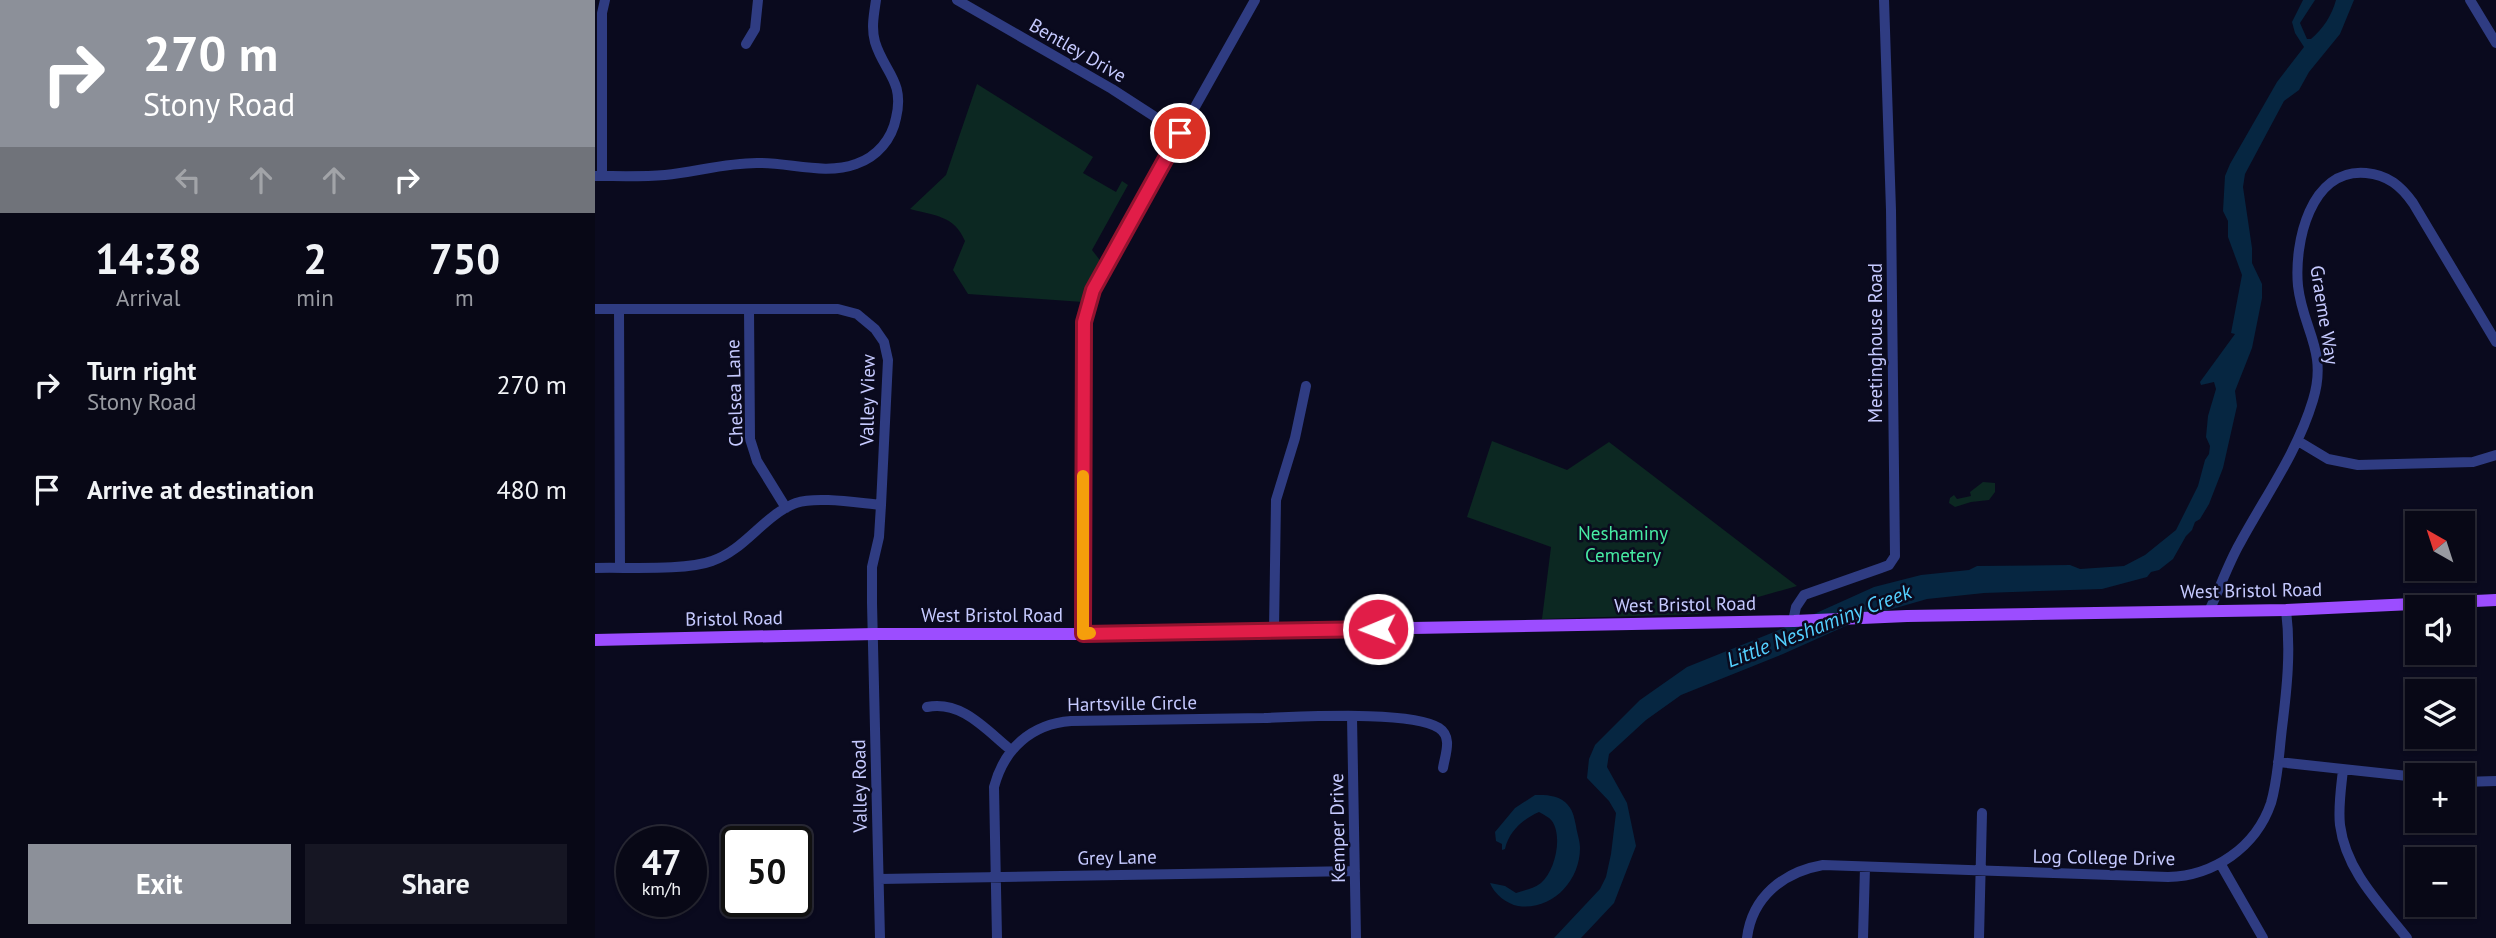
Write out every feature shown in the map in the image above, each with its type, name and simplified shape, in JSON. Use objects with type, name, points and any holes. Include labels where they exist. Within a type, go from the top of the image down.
[{"type":"main road","name":"West Bristol Road","points":[[874,634],[1083,634],[1794,621],[1907,616],[2286,610],[2496,600]]},
{"type":"main road","name":"Bristol Road","points":[[595,640],[874,634]]},
{"type":"street","points":[[604,0],[599,176],[662,175],[759,163],[831,169],[852,166],[868,158],[894,128],[898,109],[895,80],[873,34],[876,0]]},
{"type":"street","points":[[746,44],[755,29],[758,0]]},
{"type":"street","name":"Bentley Drive","points":[[957,0],[1112,89],[1180,133]]},
{"type":"street","points":[[1083,634],[1084,322],[1093,290],[1255,0]]},
{"type":"street","name":"Meetinghouse Road","points":[[1794,621],[1796,607],[1804,595],[1889,565],[1895,556],[1891,209],[1884,0]]},
{"type":"street","points":[[2470,0],[2496,43]]},
{"type":"street","name":"Graeme Way","points":[[2209,611],[2239,545],[2275,487],[2298,441],[2314,398],[2318,374],[2315,343],[2298,288],[2298,256],[2305,226],[2318,194],[2336,178],[2362,173],[2383,177],[2399,185],[2413,203],[2496,342]]},
{"type":"street","name":"Valley View","points":[[595,309],[838,309],[867,320],[880,335],[888,360],[879,537],[872,567],[874,634]]},
{"type":"street","points":[[618,309],[620,567]]},
{"type":"street","name":"Chelsea Lane","points":[[750,309],[750,439],[757,461],[786,508]]},
{"type":"street","points":[[1274,631],[1276,500],[1295,438],[1306,386]]},
{"type":"street","points":[[2298,441],[2328,458],[2358,466],[2473,462],[2496,455]]},
{"type":"street","points":[[595,568],[711,562],[729,553],[786,508],[812,500],[881,505]]},
{"type":"street","name":"Log College Drive","points":[[1747,938],[1752,915],[1762,898],[1776,884],[1791,874],[1823,865],[2175,877],[2204,871],[2220,863],[2250,839],[2264,819],[2273,794],[2289,659],[2286,610]]},
{"type":"street","name":"Valley Road","points":[[874,634],[880,938]]},
{"type":"street","points":[[927,707],[941,705],[958,708],[1011,750]]},
{"type":"street","name":"Kemper Drive","points":[[1352,717],[1356,938]]},
{"type":"street","name":"Hartsville Circle","points":[[997,938],[994,787],[1003,762],[1011,750],[1033,731],[1062,721],[1405,718],[1438,727],[1443,731],[1447,741],[1443,768]]},
{"type":"street","points":[[2278,762],[2405,776]]},
{"type":"street","points":[[2343,770],[2339,823],[2350,859],[2367,888],[2407,938]]},
{"type":"street","points":[[2475,782],[2496,781]]},
{"type":"street","points":[[1979,938],[1982,813]]},
{"type":"street","points":[[2220,863],[2263,938]]},
{"type":"street","points":[[1863,938],[1865,867]]},
{"type":"street","name":"Grey Lane","points":[[879,879],[1355,870]]},
{"type":"green space","points":[[977,84],[1093,157],[1083,173],[1116,192],[1122,181],[1128,185],[1092,250],[1099,259],[1100,266],[1083,302],[968,294],[953,270],[965,241],[961,232],[943,218],[910,209],[946,175]]},
{"type":"green space","name":"Neshaminy Cemetery","points":[[1492,441],[1567,470],[1609,442],[1797,586],[1699,614],[1542,619],[1551,547],[1467,517]]},
{"type":"green space","points":[[1983,482],[1995,483],[1995,492],[1989,500],[1955,507],[1949,503],[1954,495],[1957,499],[1971,496],[1970,492]]},
{"type":"water","name":"Little Neshaminy Creek","points":[[2303,0],[2315,0],[2300,23],[2307,39],[2311,39],[2327,21],[2336,0],[2354,0],[2340,34],[2309,72],[2299,90],[2284,101],[2245,174],[2243,187],[2252,263],[2262,284],[2262,298],[2252,348],[2235,391],[2237,406],[2223,468],[2209,504],[2173,559],[2147,577],[2102,589],[1984,593],[1927,599],[1868,616],[1681,695],[1646,720],[1609,754],[1607,767],[1627,803],[1636,846],[1614,903],[1581,938],[1554,938],[1600,889],[1606,877],[1611,854],[1616,813],[1609,801],[1587,778],[1589,759],[1595,745],[1640,700],[1687,667],[1874,587],[1921,575],[1969,570],[1977,566],[2070,565],[2080,569],[2124,566],[2145,555],[2176,530],[2198,486],[2209,454],[2210,446],[2206,437],[2208,416],[2216,389],[2214,382],[2201,385],[2200,382],[2235,334],[2231,333],[2242,275],[2228,237],[2228,221],[2223,211],[2225,176],[2277,82],[2304,47],[2292,22]]},
{"type":"water","points":[[1535,795],[1558,798],[1570,807],[1580,843],[1579,860],[1569,883],[1552,899],[1542,904],[1518,906],[1501,898],[1490,883],[1505,886],[1516,893],[1541,883],[1554,862],[1557,844],[1555,828],[1551,820],[1539,812],[1518,826],[1502,850],[1502,844],[1496,841],[1495,832],[1515,808]]},
{"type":"slow traffic","points":[[1083,476],[1083,634],[1090,633]]},
{"type":"route","points":[[1180,133],[1108,262],[1087,306],[1083,334],[1083,634],[1378,629]]}]
